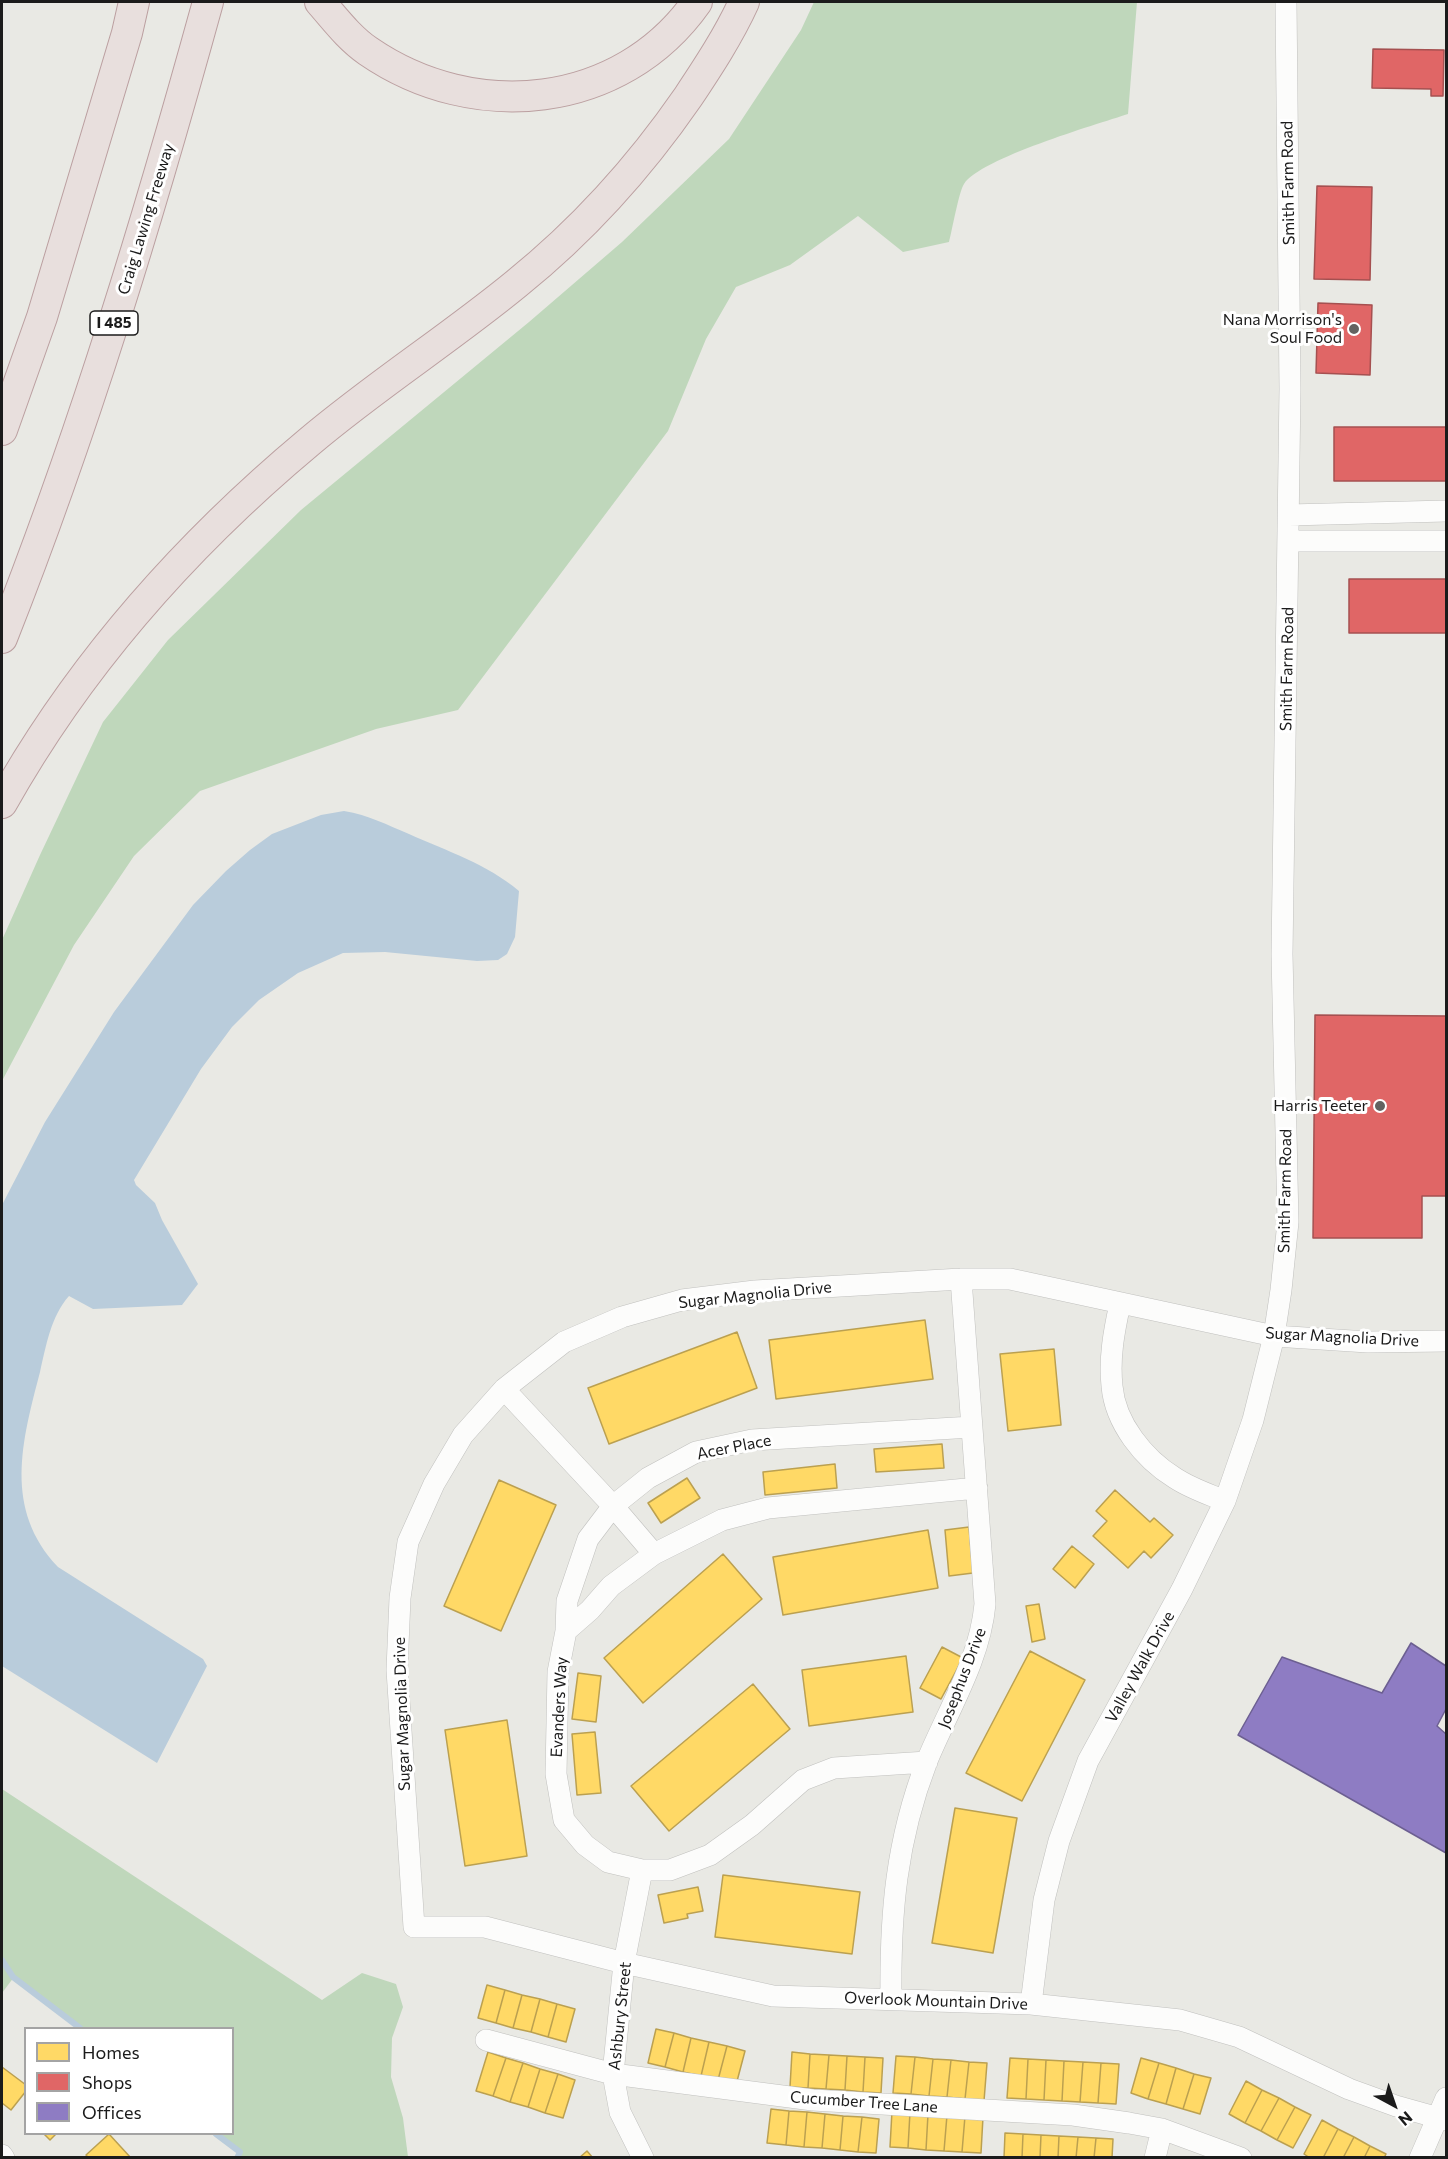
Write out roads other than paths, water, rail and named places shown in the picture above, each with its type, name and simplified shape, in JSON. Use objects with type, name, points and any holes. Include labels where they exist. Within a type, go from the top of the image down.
[{"type":"highway","points":[[2,430],[42,317],[134,2]]},
{"type":"highway","name":"Craig Lawing Freeway","points":[[2,638],[72,447],[117,314],[166,154],[208,2]]},
{"type":"highway","points":[[320,2],[339,25],[366,50],[393,66],[429,83],[454,91],[481,96],[511,97],[552,94],[580,87],[617,71],[669,34],[697,2]]},
{"type":"highway","points":[[2,803],[33,750],[86,674],[164,579],[212,530],[309,441],[516,285],[597,211],[633,171],[672,120],[704,73],[744,2]]},
{"type":"street","name":"Smith Farm Road","points":[[1274,1336],[1288,1222],[1282,954],[1290,377],[1286,2]]},
{"type":"street","points":[[1289,515],[1446,511]]},
{"type":"street","points":[[1288,541],[1446,541]]},
{"type":"street","name":"Sugar Magnolia Drive","points":[[414,1927],[398,1670],[400,1598],[408,1542],[434,1484],[463,1435],[504,1389],[564,1342],[622,1317],[682,1300],[755,1292],[961,1279],[1010,1279],[1274,1336],[1368,1342],[1446,1341]]},
{"type":"street","name":"Josephus Drive","points":[[891,1999],[891,1944],[895,1879],[907,1823],[927,1762],[975,1653],[983,1628],[986,1604],[961,1279]]},
{"type":"street","points":[[1120,1304],[1112,1349],[1112,1387],[1125,1425],[1137,1444],[1164,1471],[1187,1485],[1225,1501]]},
{"type":"street","name":"Valley Walk Drive","points":[[1031,2004],[1044,1900],[1059,1841],[1088,1761],[1182,1589],[1225,1501],[1253,1420],[1274,1336]]},
{"type":"street","points":[[504,1389],[614,1506],[654,1554]]},
{"type":"street","name":"Acer Place","points":[[566,1631],[567,1601],[588,1539],[614,1506],[648,1478],[696,1452],[752,1440],[972,1427]]},
{"type":"street","points":[[566,1631],[590,1610],[611,1586],[654,1554],[722,1520],[768,1508],[977,1488]]},
{"type":"street","name":"Evanders Way","points":[[566,1631],[558,1672],[556,1774],[564,1820],[585,1845],[608,1862],[642,1870],[670,1870],[710,1855],[752,1826],[803,1780],[834,1768],[927,1762]]},
{"type":"street","name":"Ashbury Street","points":[[642,1870],[624,1963],[613,2074],[620,2112],[643,2157]]},
{"type":"street","name":"Overlook Mountain Drive","points":[[414,1927],[485,1927],[624,1963],[773,1996],[1031,2004],[1179,2019],[1239,2037],[1348,2089],[1442,2119]]},
{"type":"street","name":"Cucumber Tree Lane","points":[[486,2040],[613,2074],[813,2100],[1073,2115],[1129,2122],[1162,2129],[1241,2157]]},
{"type":"street","points":[[1420,2157],[1442,2119],[1446,2098]]},
{"type":"street","points":[[1155,2157],[1162,2129]]},
{"type":"water","points":[[344,811],[378,821],[466,859],[494,873],[519,891],[515,937],[507,954],[498,960],[477,961],[385,952],[343,953],[298,973],[259,1000],[232,1027],[201,1069],[134,1180],[136,1185],[155,1203],[198,1284],[182,1305],[93,1309],[69,1296],[50,1332],[27,1423],[23,1449],[23,1498],[29,1522],[41,1545],[58,1567],[203,1659],[207,1666],[157,1763],[2,1666],[2,1205],[45,1122],[114,1012],[193,905],[226,871],[272,834],[321,815]]},
{"type":"waterway","points":[[2,1960],[13,1977],[79,2027]]},
{"type":"waterway","points":[[217,2135],[240,2152],[237,2158]]},
{"type":"place","name":"Nana Morrison's Soul Food","points":[[1354,329]]},
{"type":"place","name":"Harris Teeter","points":[[1380,1106]]}]
